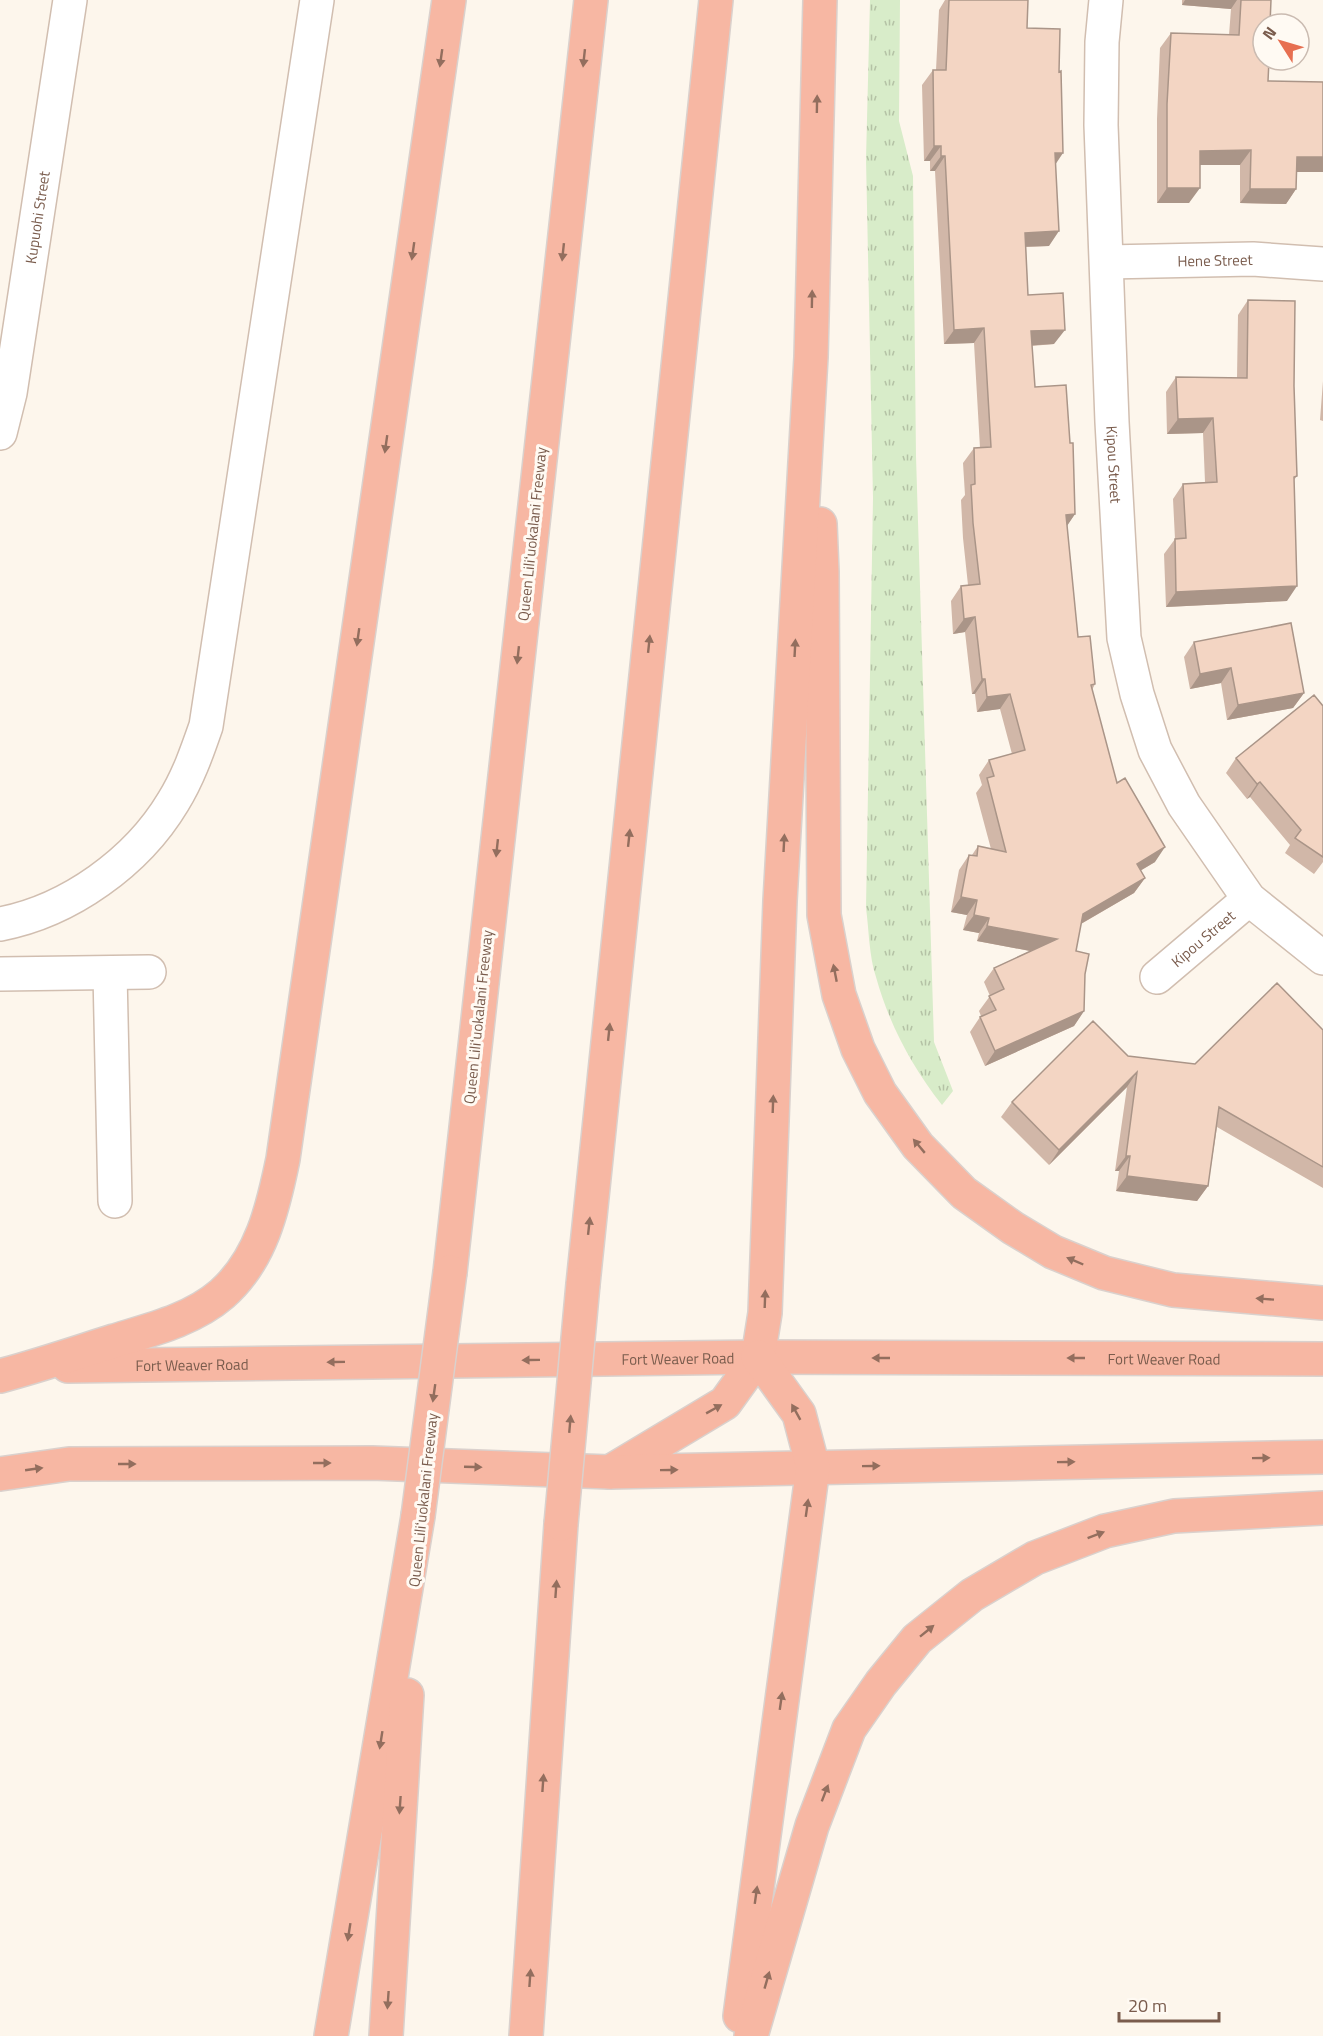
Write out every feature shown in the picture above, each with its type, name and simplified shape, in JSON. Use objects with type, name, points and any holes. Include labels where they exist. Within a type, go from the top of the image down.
[{"type":"highway","points":[[0,1376],[185,1317],[222,1294],[256,1250],[275,1197],[285,1148],[449,0]]},
{"type":"highway","name":"Queen Liliʻuokalani Freeway","points":[[386,2036],[418,1516],[450,1272],[591,0]]},
{"type":"highway","points":[[526,2036],[561,1524],[583,1284],[716,0]]},
{"type":"highway","points":[[610,1472],[725,1403],[758,1357],[765,1312],[780,901],[811,357],[820,0]]},
{"type":"highway","points":[[811,357],[822,572],[824,915],[839,994],[858,1049],[880,1093],[918,1146],[964,1193],[1013,1228],[1053,1252],[1104,1273],[1173,1290],[1323,1303]]},
{"type":"highway","points":[[737,2036],[813,1467],[799,1414],[758,1357]]},
{"type":"highway","name":"Fort Weaver Road","points":[[33,1367],[758,1357],[1323,1359]]},
{"type":"highway","points":[[0,1474],[69,1464],[372,1463],[610,1472],[1323,1457]]},
{"type":"highway","points":[[751,2036],[812,1826],[849,1729],[881,1683],[917,1639],[972,1595],[1035,1558],[1106,1531],[1174,1516],[1323,1508]]},
{"type":"highway","points":[[331,2036],[418,1516]]},
{"type":"street","name":"Kupuohi Street","points":[[0,433],[10,393],[70,0]]},
{"type":"street","points":[[0,924],[44,910],[82,892],[116,867],[147,837],[172,803],[192,766],[206,726],[317,0]]},
{"type":"street","name":"Kipou Street","points":[[1106,0],[1102,42],[1101,124],[1112,422],[1124,638],[1137,694],[1155,750],[1184,805],[1248,899],[1323,958]]},
{"type":"street","name":"Hene Street","points":[[1107,262],[1253,259],[1323,264]]},
{"type":"street","name":"Kipou Street","points":[[1157,977],[1248,899]]},
{"type":"street","points":[[0,974],[149,972]]},
{"type":"street","points":[[110,973],[116,1201]]},
{"type":"green space","points":[[870,0],[900,0],[899,121],[913,176],[916,456],[934,1042],[953,1091],[942,1105],[911,1060],[881,994],[872,960],[866,908],[873,498],[866,159]]},
{"type":"building","points":[[949,0],[1028,0],[1027,28],[1060,29],[1059,72],[1061,71],[1063,153],[1055,153],[1059,231],[1025,233],[1028,295],[1063,293],[1065,330],[1031,331],[1035,387],[1066,385],[1070,443],[1073,443],[1075,514],[1066,515],[1078,637],[1090,636],[1095,684],[1091,685],[1117,783],[1125,778],[1165,847],[1137,864],[1145,878],[1083,914],[1076,951],[1089,954],[1085,974],[1084,1011],[995,1051],[980,1017],[996,1010],[989,996],[1004,989],[994,968],[1057,939],[987,926],[989,918],[974,915],[977,900],[961,897],[969,855],[977,856],[978,846],[1006,852],[987,778],[994,776],[989,760],[1025,750],[1010,694],[987,697],[985,679],[982,679],[975,617],[964,619],[961,586],[980,584],[971,485],[975,484],[974,448],[991,447],[984,328],[954,330],[945,156],[941,156],[941,146],[934,146],[933,70],[946,70]]},
{"type":"building","points":[[1241,0],[1271,0],[1270,12],[1251,12],[1251,72],[1268,72],[1268,81],[1323,82],[1323,157],[1297,157],[1296,189],[1250,189],[1251,150],[1200,151],[1200,188],[1167,188],[1167,104],[1171,33],[1239,35]]},
{"type":"building","points":[[1248,300],[1295,301],[1294,386],[1297,476],[1294,477],[1297,586],[1176,592],[1175,539],[1186,538],[1183,484],[1217,482],[1213,418],[1178,419],[1176,377],[1247,378]]},
{"type":"building","points":[[1291,623],[1304,693],[1238,705],[1231,668],[1200,674],[1194,642]]},
{"type":"building","points":[[1314,695],[1323,706],[1323,857],[1295,838],[1301,830],[1260,782],[1257,784],[1236,758]]},
{"type":"building","points":[[1277,983],[1323,1030],[1323,1167],[1219,1107],[1208,1186],[1127,1176],[1130,1156],[1126,1156],[1137,1072],[1059,1150],[1012,1102],[1093,1021],[1128,1056],[1195,1064]]}]
